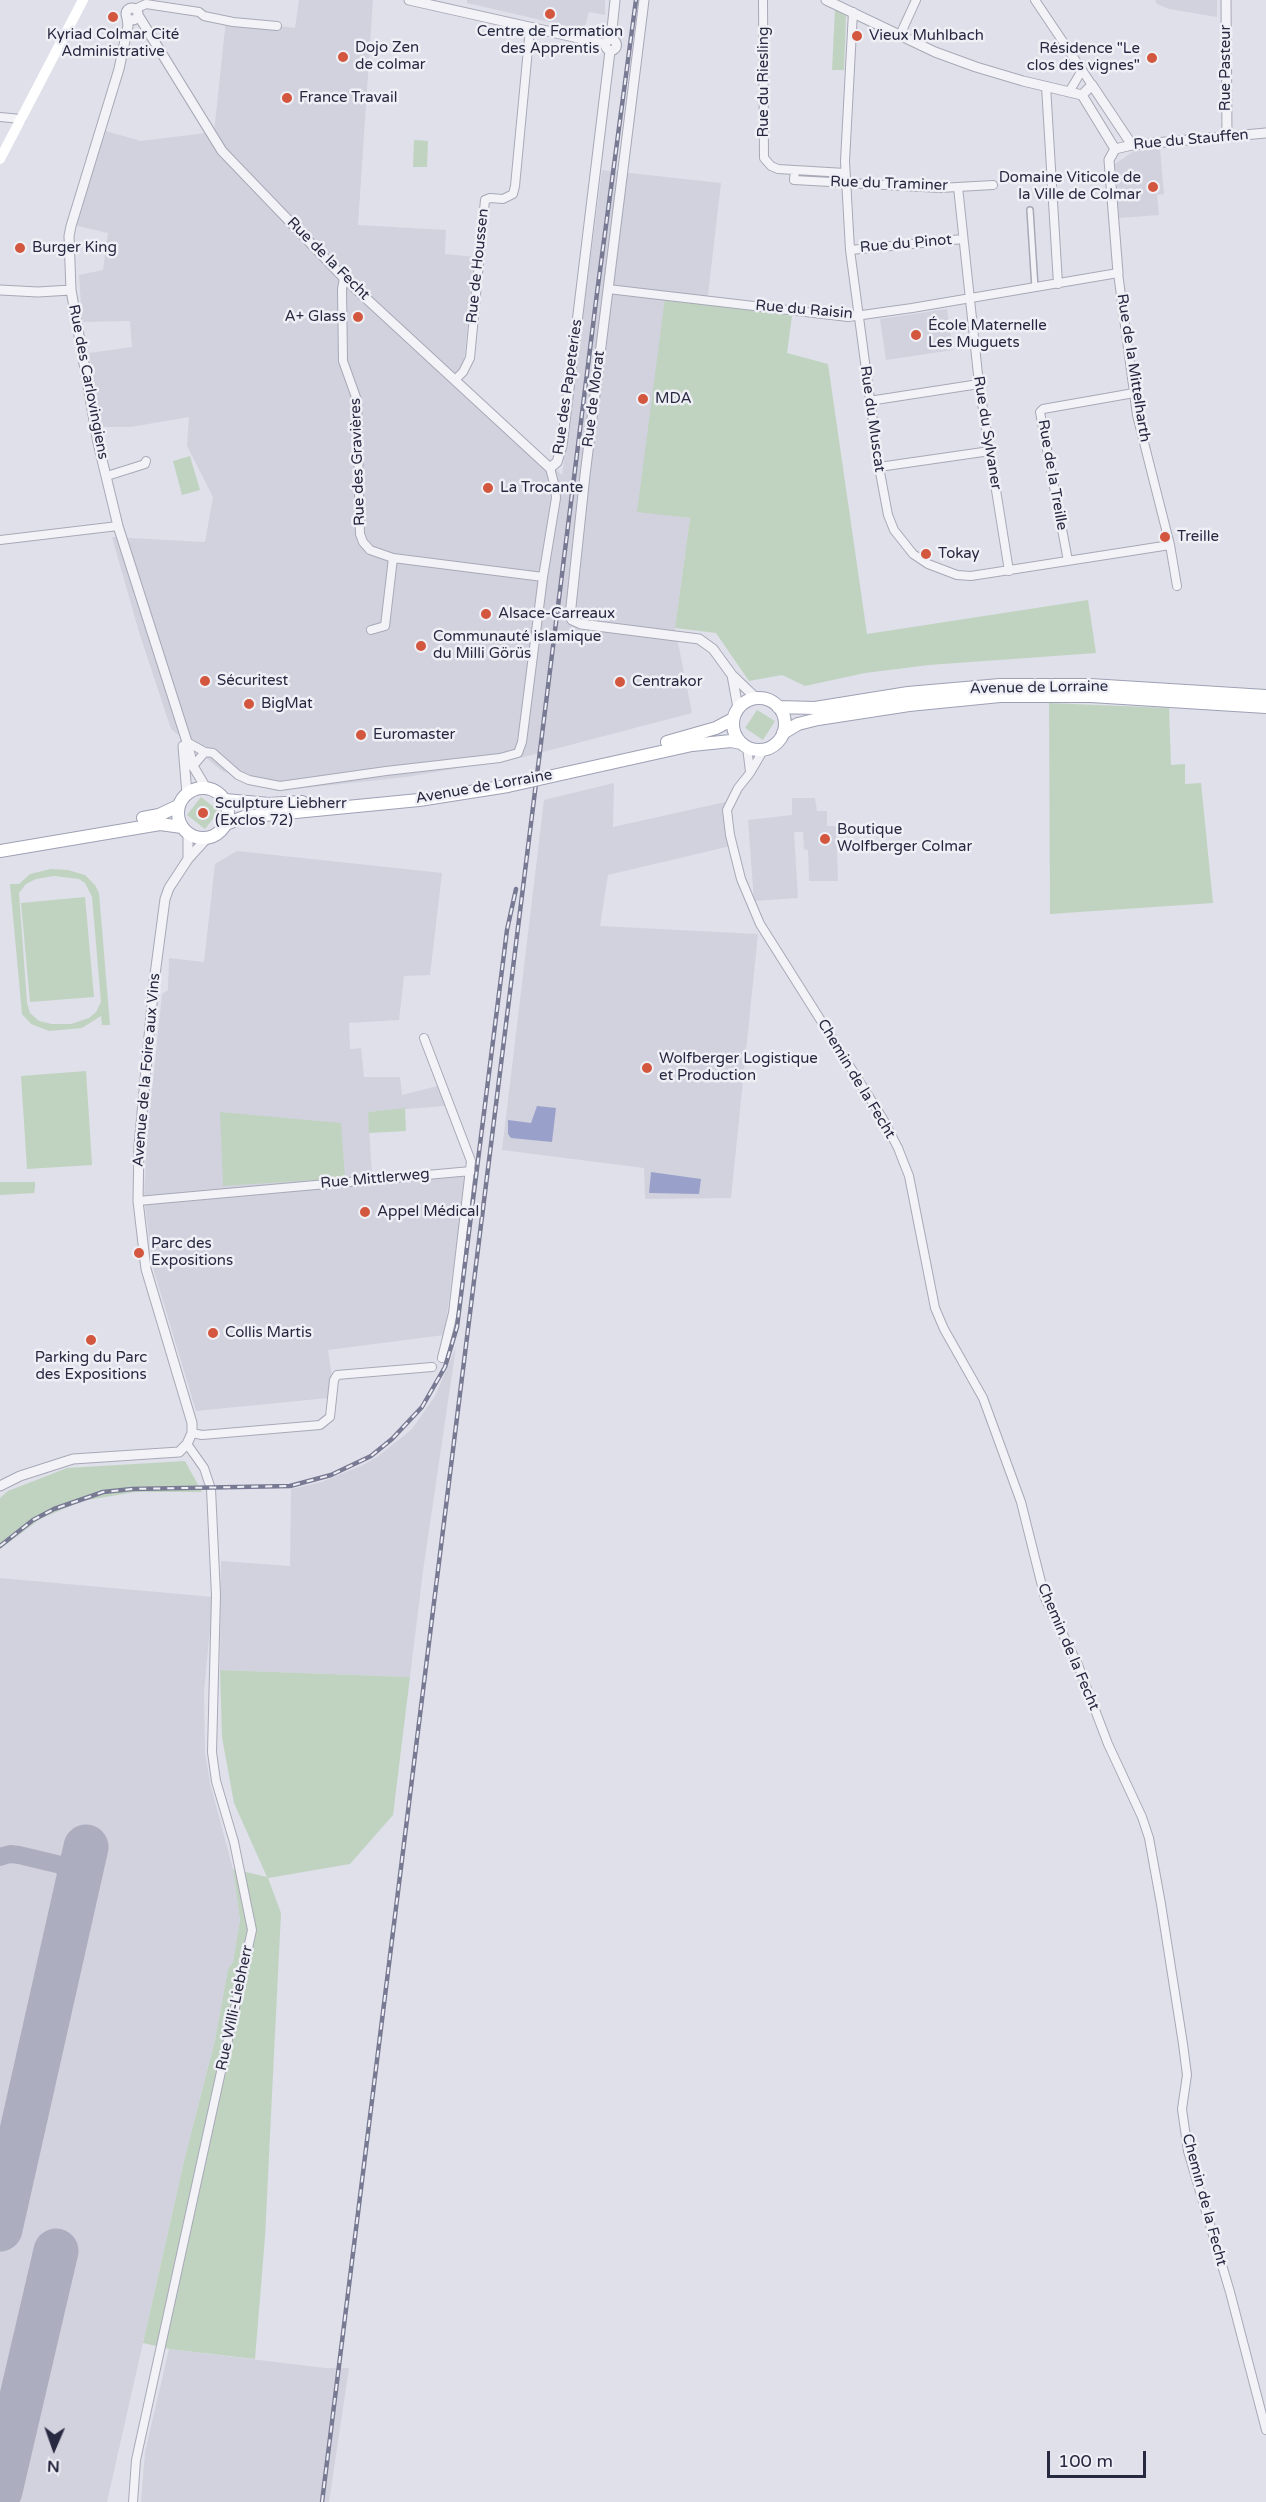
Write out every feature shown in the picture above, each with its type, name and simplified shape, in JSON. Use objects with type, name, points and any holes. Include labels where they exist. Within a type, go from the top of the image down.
[{"type":"main road","points":[[0,159],[83,0]]},
{"type":"main road","name":"Avenue de Lorraine","points":[[778,707],[815,708],[897,695],[1000,685],[1090,685],[1266,696]]},
{"type":"main road","name":"Avenue de Lorraine","points":[[783,733],[798,724],[818,719],[909,705],[1000,696],[1090,696],[1266,707]]},
{"type":"main road","points":[[756,698],[771,702],[778,707],[784,719],[783,733],[778,741],[764,749],[744,745],[733,727],[736,713],[743,703],[756,698]]},
{"type":"main road","name":"Avenue de Lorraine","points":[[565,769],[716,728],[736,713]]},
{"type":"main road","name":"Avenue de Lorraine","points":[[226,824],[244,817],[260,815],[418,800],[692,745],[719,742],[744,745]]},
{"type":"main road","name":"Avenue de Lorraine","points":[[225,800],[288,804],[507,782]]},
{"type":"main road","points":[[0,842],[159,815],[178,806],[187,794],[199,788],[214,790],[225,800],[228,808],[226,824],[221,831],[207,838],[194,837],[185,831],[160,824],[0,851]]},
{"type":"main road","points":[[178,806],[178,821],[185,831]]},
{"type":"street","points":[[409,0],[609,45]]},
{"type":"street","name":"Rue des Papeteries","points":[[186,739],[205,752],[213,753],[228,768],[249,780],[279,786],[511,756],[518,753],[522,742],[543,577],[556,498],[550,468],[557,462],[562,447],[615,0]]},
{"type":"street","name":"Rue de Morat","points":[[644,0],[585,475],[570,616],[572,620],[581,624],[699,639],[713,649],[732,675],[756,698]]},
{"type":"street","name":"Rue du Riesling","points":[[763,0],[764,159],[767,163]]},
{"type":"street","points":[[826,0],[935,52],[976,67],[1082,95],[1115,149]]},
{"type":"street","points":[[900,35],[916,0]]},
{"type":"street","points":[[1035,0],[1131,145]]},
{"type":"street","name":"Rue Pasteur","points":[[1226,0],[1227,136]]},
{"type":"street","points":[[132,14],[146,4],[199,12],[204,16],[233,22],[277,26]]},
{"type":"street","name":"Rue du Muscat","points":[[853,12],[845,173],[850,250],[857,316],[879,467],[888,515],[894,530],[913,554],[928,564],[957,575],[1010,571],[1170,545]]},
{"type":"street","name":"Rue de la Fecht","points":[[132,14],[222,150],[345,278],[550,468]]},
{"type":"street","name":"Rue des Carlovingiens","points":[[132,14],[108,108],[71,226],[69,236],[71,290],[96,432],[118,526],[193,766],[206,788]]},
{"type":"street","name":"Rue de Houssen","points":[[456,379],[463,372],[470,358],[485,200],[503,199],[513,194],[515,186],[530,28]]},
{"type":"street","points":[[1069,92],[1082,72]]},
{"type":"street","points":[[1046,86],[1058,284]]},
{"type":"street","points":[[1082,95],[1092,86]]},
{"type":"street","points":[[0,117],[21,119]]},
{"type":"street","name":"Rue du Stauffen","points":[[1115,149],[1131,145],[1266,133]]},
{"type":"street","name":"Rue de la Mittelharth","points":[[1115,149],[1109,160],[1118,273],[1134,393],[1170,545],[1177,586]]},
{"type":"street","name":"Rue du Traminer","points":[[767,163],[778,169],[845,173]]},
{"type":"street","name":"Rue du Traminer","points":[[795,170],[794,180],[958,187],[993,185]]},
{"type":"street","name":"Rue du Sylvaner","points":[[958,187],[978,384],[1010,571]]},
{"type":"street","points":[[1030,210],[1035,288]]},
{"type":"street","name":"Rue du Pinot","points":[[850,250],[963,239]]},
{"type":"street","name":"Rue du Raisin","points":[[608,289],[857,316],[1118,273]]},
{"type":"street","name":"Rue des Gravières","points":[[345,278],[342,290],[343,361],[357,400],[360,534],[363,542],[370,550],[393,558],[543,577]]},
{"type":"street","points":[[0,290],[38,292],[71,290]]},
{"type":"street","points":[[869,401],[978,384]]},
{"type":"street","name":"Rue de la Treille","points":[[1068,561],[1040,412],[1042,409],[1134,393]]},
{"type":"street","points":[[879,467],[990,451]]},
{"type":"street","points":[[107,476],[145,464],[146,461]]},
{"type":"street","points":[[0,540],[118,526]]},
{"type":"street","points":[[371,630],[385,626],[393,558]]},
{"type":"street","name":"Rue de Morat","points":[[732,675],[736,713]]},
{"type":"street","name":"Rue des Carlovingiens","points":[[186,739],[187,794]]},
{"type":"street","points":[[744,745],[750,773]]},
{"type":"street","name":"Chemin de la Fecht","points":[[764,749],[738,788],[727,810],[729,835],[741,879],[760,924],[883,1119],[898,1148],[909,1176],[935,1308],[944,1329],[983,1398],[1021,1502],[1045,1598],[1078,1665],[1108,1744],[1142,1817],[1149,1838],[1167,1936],[1183,2044],[1187,2075],[1182,2109],[1188,2151],[1230,2292],[1266,2430]]},
{"type":"street","points":[[193,766],[205,752]]},
{"type":"street","points":[[185,831],[188,859]]},
{"type":"street","name":"Avenue de la Foire aux Vins","points":[[192,1433],[192,1423],[146,1269],[138,1201],[139,1146],[162,913],[169,888],[188,859],[207,838]]},
{"type":"street","points":[[424,1038],[469,1151],[471,1171],[453,1313],[442,1358]]},
{"type":"street","name":"Rue Mittlerweg","points":[[138,1201],[471,1171]]},
{"type":"street","points":[[0,1486],[20,1476],[73,1459],[179,1452],[187,1444],[192,1433],[202,1435],[320,1425],[330,1417],[334,1380],[337,1375],[432,1367]]},
{"type":"street","name":"Rue Willi-Liebherr","points":[[133,2502],[136,2460],[252,1930],[234,1842],[216,1781],[212,1752],[216,1595],[212,1489],[204,1468],[187,1444]]},
{"type":"shaded area","points":[[299,0],[373,0],[358,225],[446,230],[445,254],[475,257],[462,379],[562,475],[602,170],[721,183],[707,303],[638,511],[690,518],[675,628],[692,713],[524,757],[406,777],[277,791],[222,771],[171,729],[139,632],[112,537],[205,542],[213,497],[187,446],[189,417],[131,427],[102,427],[89,353],[132,347],[130,321],[82,322],[79,275],[103,270],[108,233],[74,225],[102,130],[141,141],[214,132],[226,20],[295,28]]},
{"type":"shaded area","name":"Centre de Formation des Apprentis","points":[[467,0],[605,0],[605,15],[589,12],[584,30],[467,3]]},
{"type":"shaded area","points":[[1155,0],[1217,0],[1217,17],[1169,9],[1157,4]]},
{"type":"shaded area","points":[[1160,149],[1164,194],[1157,195],[1159,215],[1119,218],[1115,164],[1134,151]]},
{"type":"shaded area","name":"École Maternelle Les Muguets","points":[[947,309],[953,350],[886,360],[880,319]]},
{"type":"shaded area","points":[[614,783],[613,827],[730,801],[735,845],[608,875],[600,926],[758,934],[731,1198],[645,1199],[644,1168],[502,1150],[544,800]]},
{"type":"shaded area","points":[[792,798],[815,798],[817,811],[827,811],[827,826],[836,826],[838,881],[809,881],[808,850],[804,849],[803,832],[794,832],[798,898],[754,901],[748,820],[792,815]]},
{"type":"shaded area","points":[[237,851],[442,873],[430,975],[404,976],[399,1020],[349,1023],[350,1049],[361,1048],[364,1077],[400,1077],[402,1095],[437,1086],[445,1106],[368,1112],[372,1175],[467,1169],[444,1335],[328,1350],[332,1378],[328,1398],[196,1411],[153,1268],[144,1198],[147,1139],[162,994],[168,990],[169,958],[204,962],[215,864]]},
{"type":"shaded area","points":[[456,1347],[410,1677],[220,1670],[221,1561],[290,1566],[291,1489],[322,1482],[363,1465],[377,1457],[412,1429],[435,1396]]},
{"type":"shaded area","points":[[0,1578],[213,1597],[204,1692],[205,1752],[210,1783],[233,1869],[240,1920],[233,1962],[228,1969],[215,2040],[184,2161],[107,2502],[0,2502]]},
{"type":"shaded area","points":[[169,2349],[325,2368],[349,2368],[329,2502],[141,2502],[145,2452]]},
{"type":"green space","points":[[835,10],[846,16],[844,70],[832,70]]},
{"type":"green space","points":[[414,140],[428,141],[427,167],[413,167]]},
{"type":"green space","points":[[665,298],[792,316],[787,353],[828,364],[867,634],[1088,600],[1096,653],[929,665],[865,673],[805,686],[782,675],[749,681],[716,633],[675,628],[690,518],[637,512]]},
{"type":"green space","points":[[190,456],[200,490],[182,495],[173,461]]},
{"type":"green space","points":[[1049,703],[1169,708],[1171,765],[1185,764],[1185,784],[1201,783],[1213,903],[1050,914]]},
{"type":"green space","points":[[757,710],[775,721],[763,740],[745,728]]},
{"type":"green space","points":[[201,797],[219,811],[205,829],[187,815]]},
{"type":"green space","points":[[51,869],[68,870],[85,875],[95,885],[99,893],[110,1025],[102,1025],[101,1016],[82,1028],[49,1031],[31,1024],[22,1014],[10,884],[19,884],[30,874]],"holes":[[[54,876],[79,879],[85,883],[92,897],[101,1002],[96,1012],[89,1018],[71,1024],[39,1021],[30,1013],[27,1003],[19,893],[26,884],[36,879]]]},
{"type":"green space","points":[[85,897],[94,997],[30,1002],[21,903]]},
{"type":"green space","points":[[86,1071],[92,1165],[27,1169],[21,1076]]},
{"type":"green space","points":[[405,1108],[406,1131],[369,1133],[368,1112]]},
{"type":"green space","points":[[220,1112],[341,1123],[345,1178],[223,1186]]},
{"type":"green space","points":[[0,1182],[35,1182],[34,1193],[0,1195]]},
{"type":"green space","points":[[185,1461],[202,1492],[135,1492],[82,1501],[40,1519],[0,1549],[0,1498],[8,1491],[67,1468]]},
{"type":"green space","points":[[220,1670],[410,1677],[393,1815],[350,1864],[268,1878],[281,1913],[265,2237],[255,2359],[169,2349],[143,2343],[184,2161],[215,2040],[228,1969],[233,1962],[240,1920],[233,1869],[267,1877],[234,1803],[222,1737]]},
{"type":"water","points":[[537,1106],[556,1108],[552,1142],[511,1138],[508,1134],[508,1120],[531,1123]]},
{"type":"water","points":[[651,1172],[701,1179],[699,1194],[649,1193]]},
{"type":"taxiway","points":[[0,1857],[10,1854],[19,1855],[61,1865],[73,1879],[75,1898]]},
{"type":"runway","points":[[0,2229],[86,1847]]},
{"type":"runway","points":[[0,2491],[56,2251]]},
{"type":"railway","points":[[322,2502],[597,293],[636,0]]},
{"type":"railway","points":[[0,1546],[33,1520],[54,1509],[103,1492],[132,1489],[290,1486],[331,1475],[371,1456],[392,1439],[422,1407],[445,1367],[457,1327],[507,930],[516,889]]},
{"type":"place","name":"Centre de Formation des Apprentis","points":[[550,14]]},
{"type":"place","name":"Kyriad Colmar Cité Administrative","points":[[113,17]]},
{"type":"place","name":"Vieux Muhlbach","points":[[857,36]]},
{"type":"place","name":"Dojo Zen de colmar","points":[[343,57]]},
{"type":"place","name":"Résidence \"Le clos des vignes\"","points":[[1152,58]]},
{"type":"place","name":"France Travail","points":[[287,98]]},
{"type":"place","name":"Domaine Viticole de la Ville de Colmar","points":[[1153,187]]},
{"type":"place","name":"Burger King","points":[[20,248]]},
{"type":"place","name":"A+ Glass","points":[[358,317]]},
{"type":"place","name":"École Maternelle Les Muguets","points":[[916,335]]},
{"type":"place","name":"MDA","points":[[643,399]]},
{"type":"place","name":"La Trocante","points":[[488,488]]},
{"type":"place","name":"Treille","points":[[1165,537]]},
{"type":"place","name":"Tokay","points":[[926,554]]},
{"type":"place","name":"Alsace-Carreaux","points":[[486,614]]},
{"type":"place","name":"Communauté islamique du Milli Görüs","points":[[421,646]]},
{"type":"place","name":"Sécuritest","points":[[205,681]]},
{"type":"place","name":"Centrakor","points":[[620,682]]},
{"type":"place","name":"BigMat","points":[[249,704]]},
{"type":"place","name":"Euromaster","points":[[361,735]]},
{"type":"place","name":"Sculpture Liebherr (Exclos 72)","points":[[203,813]]},
{"type":"place","name":"Boutique Wolfberger Colmar","points":[[825,839]]},
{"type":"place","name":"Wolfberger Logistique et Production","points":[[647,1068]]},
{"type":"place","name":"Appel Médical","points":[[365,1212]]},
{"type":"place","name":"Parc des Expositions","points":[[139,1253]]},
{"type":"place","name":"Collis Martis","points":[[213,1333]]},
{"type":"place","name":"Parking du Parc des Expositions","points":[[91,1340]]}]
